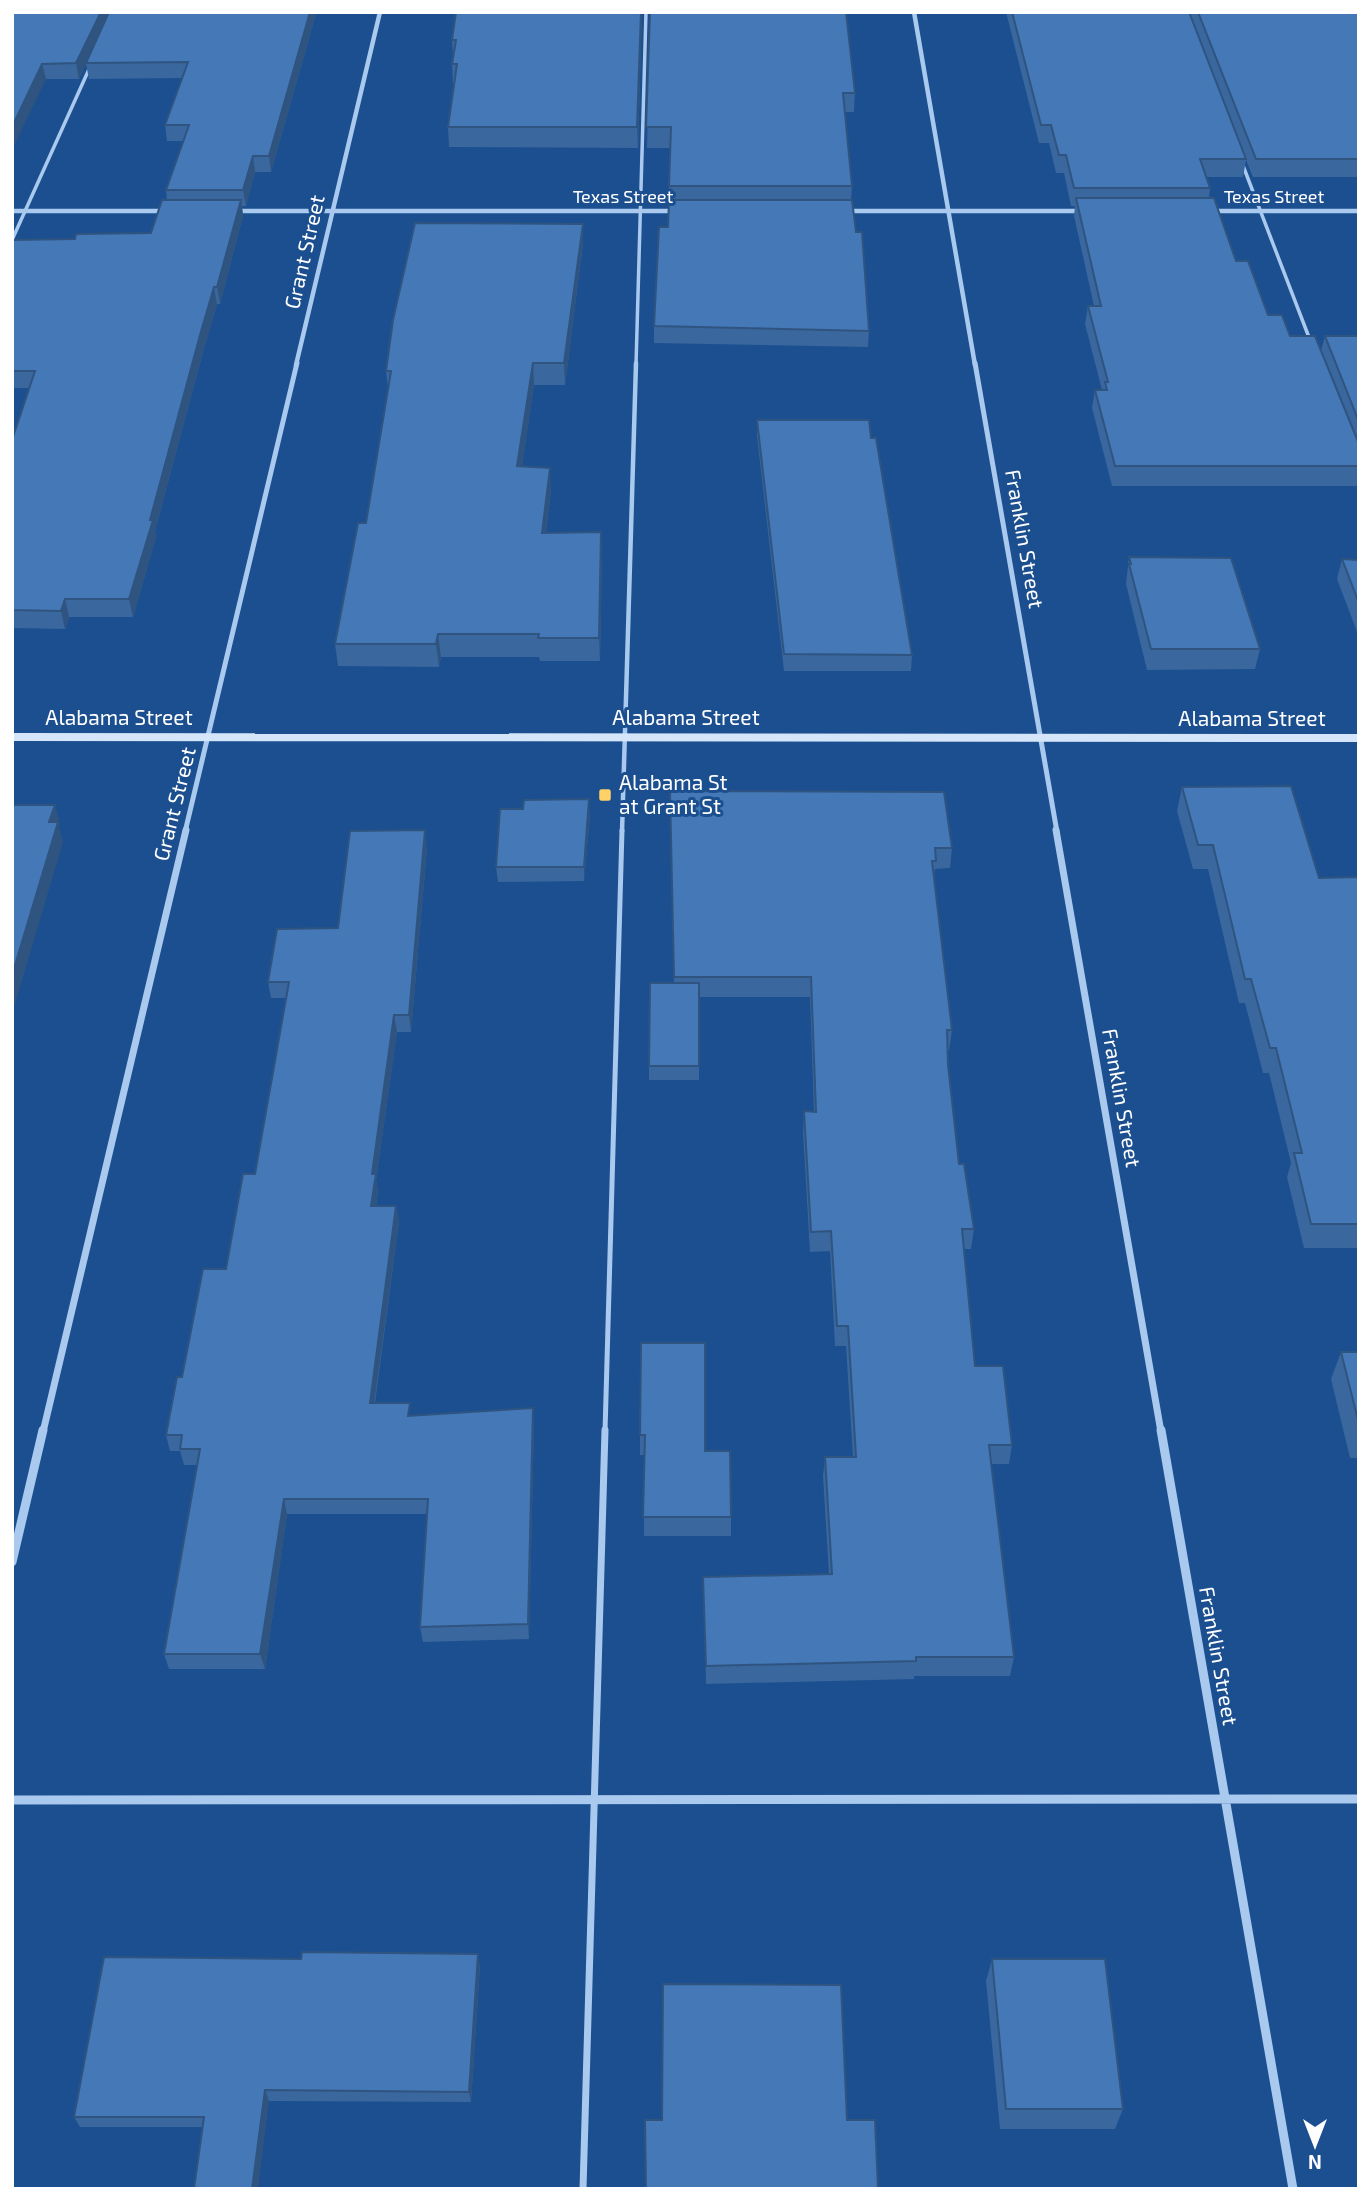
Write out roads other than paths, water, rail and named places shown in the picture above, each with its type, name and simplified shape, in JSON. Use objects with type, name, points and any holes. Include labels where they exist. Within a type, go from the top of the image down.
[{"type":"main road","name":"Alabama Street","points":[[12,737],[1359,738]]},
{"type":"street","name":"Grant Street","points":[[12,1562],[380,12]]},
{"type":"street","name":"Franklin Street","points":[[914,12],[1293,2189]]},
{"type":"street","points":[[12,211],[174,211]]},
{"type":"street","name":"Texas Street","points":[[228,211],[681,211]]},
{"type":"street","points":[[832,211],[1087,211]]},
{"type":"street","name":"Texas Street","points":[[1207,211],[1359,211]]},
{"type":"street","points":[[12,1800],[1359,1799]]},
{"type":"lane","points":[[583,2189],[646,12]]},
{"type":"lane","points":[[12,240],[92,62]]},
{"type":"lane","points":[[1241,161],[1315,352]]},
{"type":"place","name":"Alabama St at Grant St","points":[[605,795]]}]
